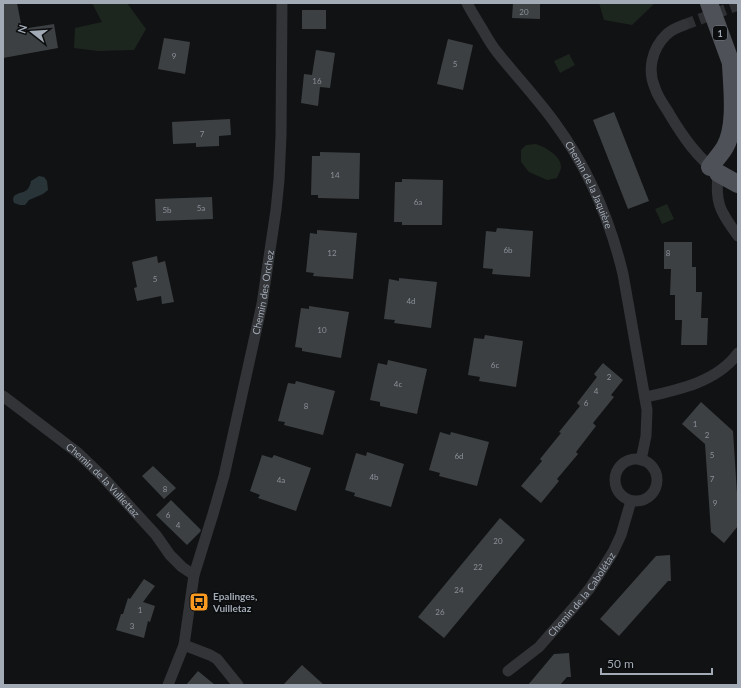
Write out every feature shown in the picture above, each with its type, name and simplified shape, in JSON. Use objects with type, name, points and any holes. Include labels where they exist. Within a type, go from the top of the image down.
[{"type":"main road","name":"1","points":[[710,3],[738,81]]},
{"type":"main road","points":[[731,64],[733,106],[732,127],[725,148],[714,170],[738,184]]},
{"type":"street","name":"Chemin des Orchez","points":[[168,685],[184,645],[194,575],[224,476],[262,304],[276,210],[281,136],[282,3]]},
{"type":"street","name":"Chemin de la Jaquière","points":[[467,3],[496,51],[559,129],[575,153],[600,203],[609,226],[620,260],[645,397],[647,418],[646,436],[641,460]]},
{"type":"street","points":[[684,24],[667,34],[658,45],[651,65],[652,80],[658,94],[682,135],[697,154],[714,170],[720,207],[738,236]]},
{"type":"street","points":[[645,397],[668,392],[709,378],[720,372],[738,353]]},
{"type":"street","name":"Chemin de la Vulliettaz","points":[[3,396],[78,453],[102,475],[156,535],[170,555],[182,567],[194,575]]},
{"type":"street","points":[[641,460],[649,464],[655,471],[657,476],[657,485],[653,493],[646,499],[637,502],[631,501],[618,492],[616,475],[619,468],[625,462],[641,460]]},
{"type":"street","name":"Chemin de la Cabolétaz","points":[[508,671],[539,647],[590,588],[613,552],[631,501]]},
{"type":"street","points":[[184,645],[210,655],[218,660],[238,685]]},
{"type":"shaded area","points":[[92,3],[127,3],[146,29],[134,50],[98,51],[74,48],[75,28],[102,22]]},
{"type":"shaded area","points":[[599,3],[655,3],[632,25],[604,20]]},
{"type":"shaded area","points":[[569,54],[575,65],[560,73],[554,61]]},
{"type":"shaded area","points":[[536,144],[544,147],[559,160],[561,168],[557,178],[547,180],[529,172],[521,162],[521,150],[526,145]]},
{"type":"shaded area","points":[[39,176],[44,177],[47,181],[48,190],[43,194],[29,200],[25,205],[14,203],[14,196],[24,192],[30,185],[31,181]]},
{"type":"shaded area","points":[[667,204],[674,219],[662,224],[655,209]]},
{"type":"building","points":[[3,3],[17,3],[22,29],[54,24],[58,48],[3,58]]},
{"type":"building","points":[[513,3],[540,3],[540,19],[512,18]]},
{"type":"building","points":[[302,10],[326,10],[326,29],[302,29]]},
{"type":"building","points":[[164,38],[190,42],[185,74],[158,69]]},
{"type":"building","points":[[448,39],[473,45],[463,90],[437,84]]},
{"type":"building","points":[[316,50],[335,53],[330,88],[320,87],[318,106],[301,103],[304,74],[312,75]]},
{"type":"building","points":[[614,112],[649,201],[628,209],[593,120]]},
{"type":"building","points":[[230,119],[231,135],[219,136],[219,146],[196,147],[196,143],[173,144],[172,122]]},
{"type":"building","points":[[320,152],[360,153],[359,199],[318,198],[318,195],[311,195],[312,156],[320,156]]},
{"type":"building","points":[[402,179],[443,180],[442,225],[402,225],[402,222],[394,222],[395,182],[402,182]]},
{"type":"building","points":[[212,197],[213,219],[156,221],[155,199]]},
{"type":"building","points":[[497,228],[533,231],[530,277],[492,274],[493,269],[483,268],[486,231],[496,232]]},
{"type":"building","points":[[317,230],[357,233],[353,279],[313,276],[314,273],[306,272],[310,233],[317,234]]},
{"type":"building","points":[[664,242],[692,242],[692,267],[696,267],[696,292],[702,292],[701,318],[708,318],[707,345],[681,345],[682,320],[675,320],[675,295],[670,295],[671,269],[664,269]]},
{"type":"building","points":[[157,256],[158,263],[165,261],[174,302],[162,304],[161,296],[137,301],[134,288],[137,287],[132,262]]},
{"type":"building","points":[[399,278],[437,282],[431,328],[394,323],[395,320],[384,319],[389,279],[399,281]]},
{"type":"building","points":[[309,306],[349,312],[341,358],[302,351],[302,348],[295,347],[301,308],[309,309]]},
{"type":"building","points":[[485,335],[523,341],[516,387],[479,381],[480,377],[468,375],[474,338],[484,339]]},
{"type":"building","points":[[388,360],[427,369],[417,414],[380,406],[380,402],[370,400],[378,363],[387,365]]},
{"type":"building","points":[[603,363],[623,380],[611,395],[614,397],[593,423],[596,426],[576,452],[578,454],[557,479],[559,481],[541,503],[521,486],[542,461],[540,459],[580,406],[577,403],[597,377],[594,374]]},
{"type":"building","points":[[296,381],[335,391],[323,435],[284,425],[285,422],[278,421],[288,383],[295,384]]},
{"type":"building","points":[[701,402],[733,431],[738,526],[724,543],[711,532],[705,444],[682,424]]},
{"type":"building","points":[[440,432],[450,435],[451,432],[489,442],[477,486],[439,476],[440,473],[429,470]]},
{"type":"building","points":[[367,452],[404,464],[391,507],[354,496],[355,493],[345,490],[356,453],[366,456]]},
{"type":"building","points":[[262,455],[272,458],[274,455],[311,468],[296,511],[258,498],[260,495],[250,491]]},
{"type":"building","points":[[153,466],[176,488],[164,499],[142,476]]},
{"type":"building","points":[[171,500],[201,530],[187,545],[156,515]]},
{"type":"building","points":[[500,518],[525,540],[444,638],[418,617]]},
{"type":"building","points":[[670,555],[671,581],[668,581],[619,636],[600,619],[656,556]]},
{"type":"building","points":[[144,579],[155,586],[143,602],[155,606],[150,622],[148,621],[144,638],[116,630],[128,598],[130,599]]},
{"type":"building","points":[[569,653],[571,677],[567,677],[560,685],[528,685],[554,654]]},
{"type":"building","points":[[302,665],[324,685],[283,685]]},
{"type":"building","points":[[198,671],[215,685],[186,685]]},
{"type":"tunnel","points":[[684,25],[738,5]]},
{"type":"place","name":"Epalinges, Vuilletaz","points":[[199,602]]}]
